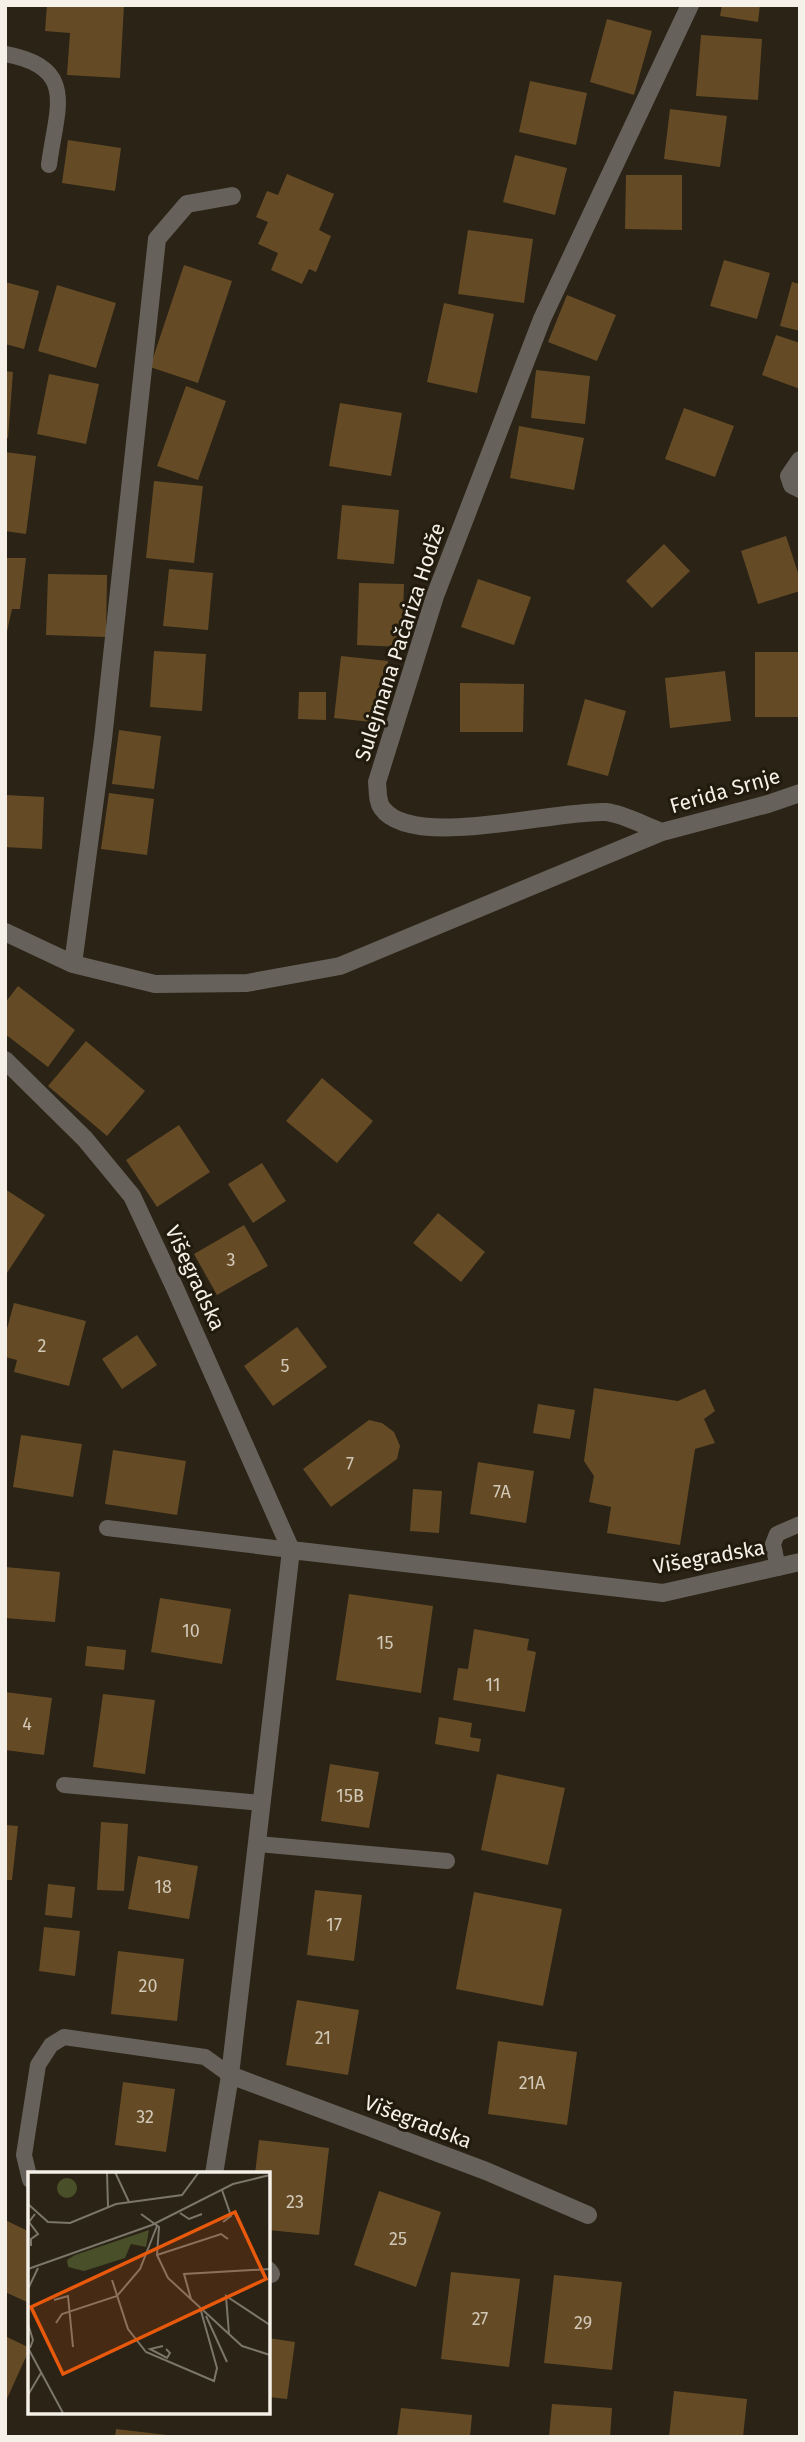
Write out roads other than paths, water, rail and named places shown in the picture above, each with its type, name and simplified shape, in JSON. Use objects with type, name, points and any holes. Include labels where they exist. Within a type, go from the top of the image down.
[{"type":"street","name":"Sulejmana Pačariza Hodže","points":[[662,832],[609,812],[450,829],[416,825],[393,817],[384,810],[378,801],[377,782],[435,596],[542,320],[690,5]]},
{"type":"street","points":[[73,964],[103,740],[156,239],[187,204],[232,196]]},
{"type":"street","points":[[800,460],[789,476],[792,485],[800,489]]},
{"type":"street","name":"Ferida Srnje","points":[[662,832],[800,793]]},
{"type":"street","points":[[5,932],[73,964],[155,984],[247,983],[340,966],[662,832]]},
{"type":"street","name":"Višegradska","points":[[5,1060],[85,1139],[132,1196],[291,1550],[663,1593],[800,1562]]},
{"type":"street","points":[[215,2172],[230,2075],[291,1550]]},
{"type":"street","name":"Višegradska","points":[[230,2075],[486,2171],[588,2215]]},
{"type":"lane","points":[[5,54],[26,57],[37,63],[47,71],[59,90],[49,165]]},
{"type":"lane","points":[[778,1568],[773,1544],[777,1534],[800,1524]]},
{"type":"lane","name":"Višegradska","points":[[107,1528],[291,1550]]},
{"type":"lane","points":[[64,1785],[262,1803]]},
{"type":"lane","points":[[258,1844],[447,1861]]},
{"type":"lane","name":"Višegradska","points":[[28,2172],[24,2155],[38,2064],[51,2045],[64,2037],[205,2057],[230,2075]]}]
